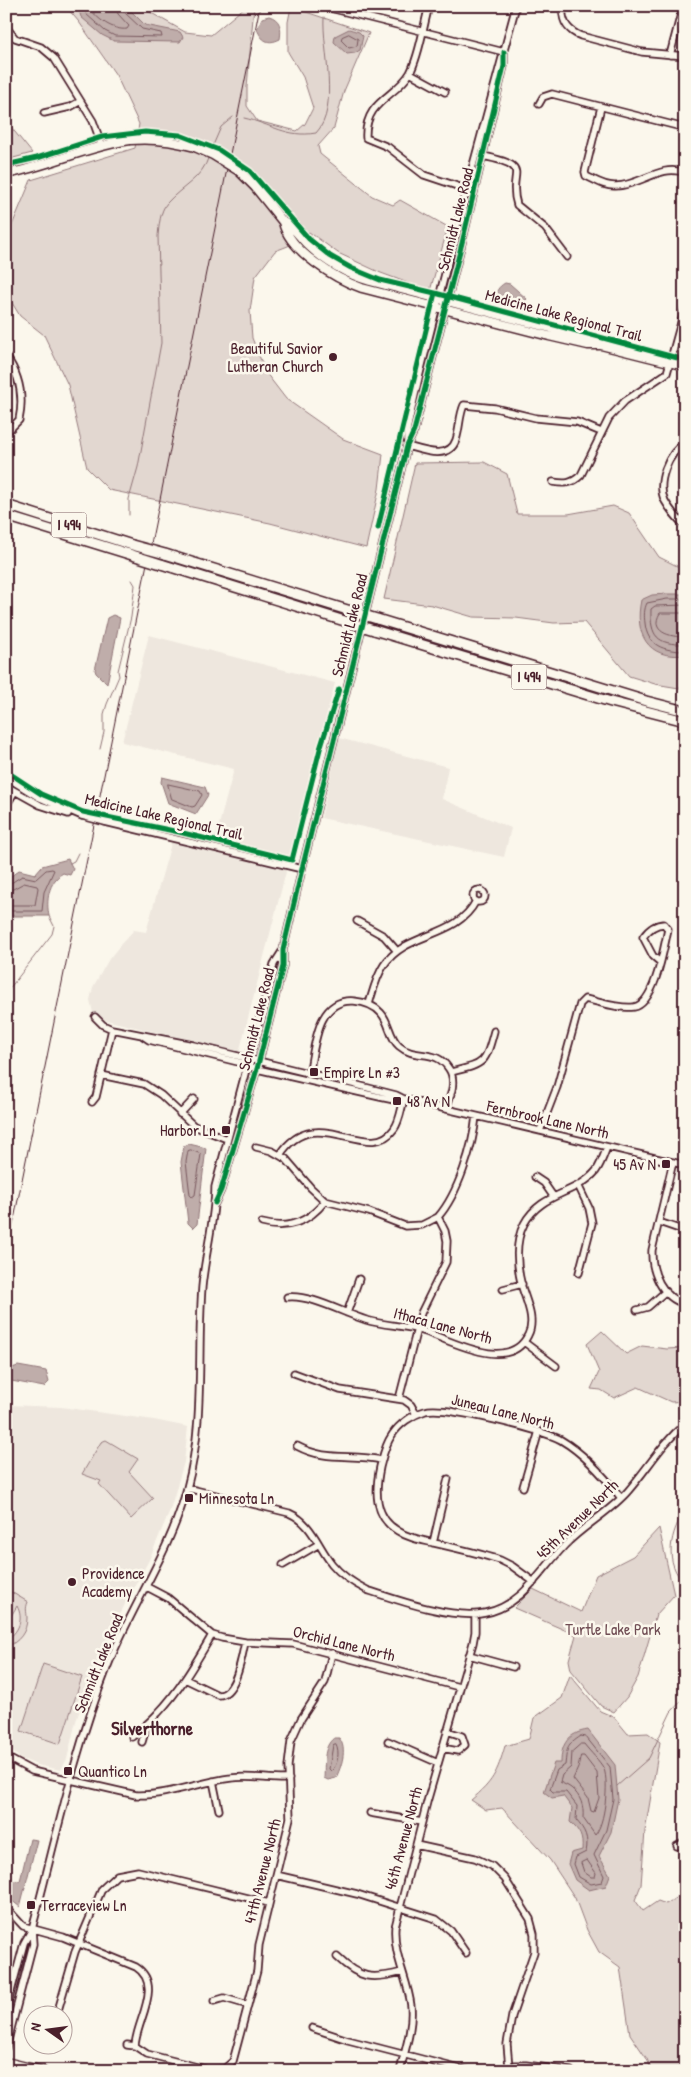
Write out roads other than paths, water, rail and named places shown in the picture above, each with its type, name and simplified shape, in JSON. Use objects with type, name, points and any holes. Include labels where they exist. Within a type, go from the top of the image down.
[{"type":"highway","name":"I 494","points":[[6,505],[646,702],[685,711]]},
{"type":"highway","name":"I 494","points":[[6,516],[611,702],[685,721]]},
{"type":"main road","points":[[6,174],[37,167],[102,146],[130,140],[152,140],[195,147],[213,155],[239,171],[255,187],[283,222],[284,228],[302,250],[317,264],[336,277],[371,291],[445,310],[588,345],[601,345],[685,366]]},
{"type":"main road","points":[[283,222],[290,224],[307,244],[322,257],[347,272],[370,281],[589,338],[601,345]]},
{"type":"main road","points":[[6,2062],[43,2071]]},
{"type":"street","points":[[6,15],[9,6]]},
{"type":"street","points":[[322,6],[504,52]]},
{"type":"street","points":[[429,6],[410,73],[374,109],[365,130],[366,138],[388,147],[424,175],[466,189]]},
{"type":"street","name":"Schmidt Lake Road","points":[[407,446],[407,430],[436,307],[516,6]]},
{"type":"street","points":[[562,6],[565,22],[572,32],[581,36],[642,52],[685,56]]},
{"type":"street","points":[[670,55],[683,6]]},
{"type":"street","points":[[6,27],[15,38],[41,47],[54,58],[79,102],[93,122],[102,146]]},
{"type":"street","name":"Schmidt Lake Road","points":[[6,2010],[24,1943],[32,1929],[86,1728],[108,1666],[173,1532],[188,1488],[198,1429],[202,1286],[207,1242],[215,1203],[215,1187],[274,964],[282,950],[407,446],[414,431],[445,310],[504,66],[504,52]]},
{"type":"street","points":[[410,73],[445,92]]},
{"type":"street","points":[[539,104],[543,96],[552,94],[685,128]]},
{"type":"street","points":[[44,113],[70,107],[79,102]]},
{"type":"street","points":[[602,107],[584,172],[586,176],[600,183],[616,186],[669,170],[685,173]]},
{"type":"street","points":[[483,156],[506,160],[514,166],[516,171],[515,194],[517,205],[545,228],[567,257]]},
{"type":"street","points":[[553,482],[565,484],[576,480],[581,475],[601,432],[618,407],[664,376],[670,362],[685,308]]},
{"type":"street","points":[[6,356],[16,373],[22,396],[19,420],[10,430]]},
{"type":"street","points":[[407,446],[432,453],[443,452],[451,447],[456,441],[464,405],[495,408],[536,418],[577,422],[601,432]]},
{"type":"street","points":[[685,443],[678,447],[669,460],[662,489],[666,502],[685,526]]},
{"type":"street","points":[[6,777],[38,798],[82,816]]},
{"type":"street","points":[[6,786],[46,808],[302,869]]},
{"type":"street","points":[[6,806],[15,792]]},
{"type":"street","points":[[369,1004],[384,964],[397,951],[418,938],[450,928],[467,914],[476,901]]},
{"type":"street","points":[[357,921],[384,936],[397,951]]},
{"type":"street","points":[[540,1131],[557,1087],[578,1010],[585,998],[620,1006],[634,1007],[641,1005],[653,988],[660,962],[668,929],[664,924],[649,930],[643,937],[653,956],[660,962]]},
{"type":"street","name":"Schmidt Lake Road","points":[[215,1203],[221,1190],[257,1069],[283,966],[282,950]]},
{"type":"street","points":[[309,1074],[318,1030],[328,1012],[334,1006],[348,1001],[369,1004],[381,1013],[392,1037],[401,1048],[414,1054],[437,1056],[451,1072],[452,1086],[446,1109]]},
{"type":"street","name":"Fernbrook Lane North","points":[[95,1017],[103,1025],[142,1036],[149,1040],[249,1063],[258,1062],[396,1095],[404,1100],[685,1165]]},
{"type":"street","points":[[92,1102],[96,1097],[112,1028]]},
{"type":"street","points":[[451,1072],[475,1066],[483,1061],[488,1053],[494,1031]]},
{"type":"street","name":"Fernbrook Lane North","points":[[249,1063],[257,1069],[380,1097],[399,1101],[404,1100]]},
{"type":"street","points":[[101,1075],[144,1084],[161,1095],[180,1114],[204,1131],[227,1139]]},
{"type":"street","points":[[180,1114],[194,1099]]},
{"type":"street","points":[[280,1155],[298,1137],[314,1132],[330,1132],[372,1141],[386,1138],[396,1127],[404,1100]]},
{"type":"street","points":[[256,1146],[280,1155],[294,1167],[311,1188],[325,1201],[369,1212],[405,1226],[422,1225],[438,1217],[450,1201],[463,1169],[474,1132],[476,1116]]},
{"type":"street","points":[[386,1138],[391,1145]]},
{"type":"street","points":[[556,1366],[524,1342],[529,1334],[531,1322],[517,1255],[520,1234],[529,1216],[544,1201],[585,1181],[597,1169],[607,1147]]},
{"type":"street","points":[[673,1162],[651,1260],[653,1270],[666,1291],[676,1302],[685,1304]]},
{"type":"street","points":[[535,1177],[544,1183],[553,1196]]},
{"type":"street","points":[[578,1184],[589,1208],[592,1222],[579,1273]]},
{"type":"street","points":[[262,1223],[272,1226],[293,1224],[312,1215],[325,1201]]},
{"type":"street","points":[[399,1399],[421,1313],[446,1262],[447,1241],[445,1231],[438,1217]]},
{"type":"street","points":[[659,1222],[685,1231]]},
{"type":"street","points":[[347,1313],[359,1279]]},
{"type":"street","points":[[502,1288],[522,1284]]},
{"type":"street","points":[[637,1310],[648,1307],[666,1291]]},
{"type":"street","name":"Ithaca Lane North","points":[[287,1297],[302,1297],[378,1323],[416,1329],[449,1342],[488,1353],[507,1353],[524,1342]]},
{"type":"street","points":[[294,1374],[340,1390],[408,1401],[416,1414],[391,1436],[382,1460],[377,1481],[376,1498],[381,1513],[391,1527],[405,1535],[500,1560],[534,1582]]},
{"type":"street","name":"Juneau Lane North","points":[[416,1414],[435,1409],[445,1410],[554,1436],[578,1452],[621,1498]]},
{"type":"street","name":"45th Avenue North","points":[[188,1488],[289,1513],[302,1520],[338,1571],[361,1587],[378,1594],[455,1615],[475,1615],[505,1606],[523,1594],[566,1544],[621,1498],[666,1442],[685,1424]]},
{"type":"street","points":[[523,1487],[539,1431]]},
{"type":"street","points":[[297,1446],[322,1456],[355,1455],[382,1460]]},
{"type":"street","points":[[433,1543],[448,1479]]},
{"type":"street","points":[[283,1565],[319,1544]]},
{"type":"street","name":"Orchid Lane North","points":[[147,1587],[168,1598],[212,1635],[245,1642],[286,1642],[459,1686]]},
{"type":"street","name":"46th Avenue North","points":[[400,2071],[411,2015],[409,1996],[394,1936],[399,1908],[475,1632],[475,1615]]},
{"type":"street","points":[[132,1737],[163,1708],[185,1679],[212,1635]]},
{"type":"street","points":[[185,1679],[218,1695],[224,1695],[228,1692],[239,1670],[245,1642]]},
{"type":"street","name":"47th Avenue North","points":[[135,2046],[153,2056],[209,2070],[224,2069],[235,2056],[258,1972],[259,1945],[290,1818],[288,1754],[291,1741],[301,1719],[325,1682],[332,1653]]},
{"type":"street","points":[[469,1655],[513,1667]]},
{"type":"street","points":[[142,1742],[147,1723]]},
{"type":"street","points":[[442,1748],[458,1751],[465,1745],[462,1736],[447,1731]]},
{"type":"street","points":[[388,1741],[438,1763]]},
{"type":"street","points":[[6,1757],[32,1771],[144,1795],[234,1777],[273,1780],[289,1779]]},
{"type":"street","points":[[213,1781],[219,1810]]},
{"type":"street","points":[[370,1812],[422,1822]]},
{"type":"street","points":[[678,1846],[685,1842]]},
{"type":"street","points":[[416,1845],[474,1858],[492,1866],[505,1879],[527,1912],[534,1934],[534,1952],[512,2016],[507,2044],[509,2067]]},
{"type":"street","points":[[60,2004],[70,1966],[99,1895],[106,1884],[117,1875],[138,1871],[269,1903]]},
{"type":"street","points":[[276,1875],[357,1894],[428,1916],[444,1924],[457,1938],[466,1953]]},
{"type":"street","points":[[6,1911],[12,1914],[23,1926],[78,1944],[136,1967],[146,1976],[149,1986],[135,2046],[127,2045]]},
{"type":"street","name":"Schmidt Lake Road","points":[[6,2048],[32,1944],[32,1929]]},
{"type":"street","points":[[336,1958],[350,1969],[365,1976],[381,1977],[402,1972]]},
{"type":"street","points":[[214,2001],[224,1998],[248,2005]]},
{"type":"street","points":[[312,2028],[334,2036],[468,2071]]},
{"type":"street","points":[[496,2071],[526,2065],[569,2071]]},
{"type":"water","points":[[124,6],[145,25],[180,32],[183,37],[180,42],[114,41],[102,35],[81,17],[78,7]]},
{"type":"water","points":[[269,16],[276,19],[281,31],[280,39],[272,42],[263,39],[257,29],[262,18]]},
{"type":"water","points":[[349,29],[359,32],[363,36],[360,50],[347,54],[334,42],[335,36]]},
{"type":"water","points":[[505,283],[510,284],[527,299],[522,304],[495,299],[498,290]]},
{"type":"water","points":[[685,594],[685,655],[661,653],[646,642],[642,633],[639,612],[641,600],[652,595]]},
{"type":"water","points":[[113,615],[120,618],[107,684],[95,670],[107,618]]},
{"type":"water","points":[[162,777],[205,787],[208,795],[196,814],[168,803],[161,782]]},
{"type":"water","points":[[68,859],[73,869],[70,875],[63,873],[54,881],[48,898],[49,916],[6,916],[6,880],[19,870],[35,874],[42,866]]},
{"type":"water","points":[[189,1144],[206,1148],[197,1224],[193,1228],[188,1223],[181,1162],[184,1146]]},
{"type":"water","points":[[18,1366],[46,1371],[49,1382],[44,1387],[6,1380],[6,1370]]},
{"type":"water","points":[[588,1730],[615,1765],[618,1799],[611,1832],[599,1856],[610,1875],[606,1886],[589,1890],[575,1880],[568,1864],[571,1853],[582,1850],[580,1834],[570,1822],[572,1808],[563,1796],[552,1798],[544,1792],[554,1763],[561,1763],[562,1750],[567,1740],[575,1734]]},
{"type":"water","points":[[334,1738],[339,1738],[342,1742],[343,1758],[336,1778],[328,1780],[324,1778],[325,1756],[330,1742]]},
{"type":"water","points":[[30,1839],[37,1840],[20,1907],[6,1896],[6,1881],[20,1881]]},
{"type":"waterway","points":[[244,118],[296,134],[316,133],[323,122],[329,94],[324,17]]},
{"type":"waterway","points":[[211,150],[221,127],[233,117]]},
{"type":"waterway","points":[[129,515],[129,499],[138,467],[161,343],[158,236],[160,219],[167,203],[202,171],[209,156]]},
{"type":"waterway","points":[[100,749],[104,732],[104,714],[119,676],[118,671],[131,617],[135,585],[132,580]]},
{"type":"waterway","points":[[70,863],[74,861],[78,853]]},
{"type":"waterway","points":[[6,993],[52,934],[54,926],[49,916]]},
{"type":"waterway","points":[[685,1510],[676,1528],[671,1547],[671,1557],[674,1566],[685,1584]]},
{"type":"waterway","points":[[617,1786],[649,1758],[671,1712],[685,1697]]},
{"type":"railway","points":[[6,1259],[260,6]]},
{"type":"place","name":"Beautiful Savior Lutheran Church","points":[[333,357]]},
{"type":"place","name":"Empire Ln #3","points":[[314,1072]]},
{"type":"place","name":"48 Av N","points":[[397,1101]]},
{"type":"place","name":"Harbor Ln","points":[[226,1130]]},
{"type":"place","name":"45 Av N","points":[[666,1164]]},
{"type":"place","name":"Minnesota Ln","points":[[189,1498]]},
{"type":"place","name":"Providence Academy","points":[[72,1582]]},
{"type":"place","name":"Quantico Ln","points":[[68,1771]]},
{"type":"place","name":"Terraceview Ln","points":[[31,1905]]},
{"type":"district","name":"Silverthorne","points":[[152,1729]]},
{"type":"park label","name":"Turtle Lake Park","points":[[613,1629]]}]
